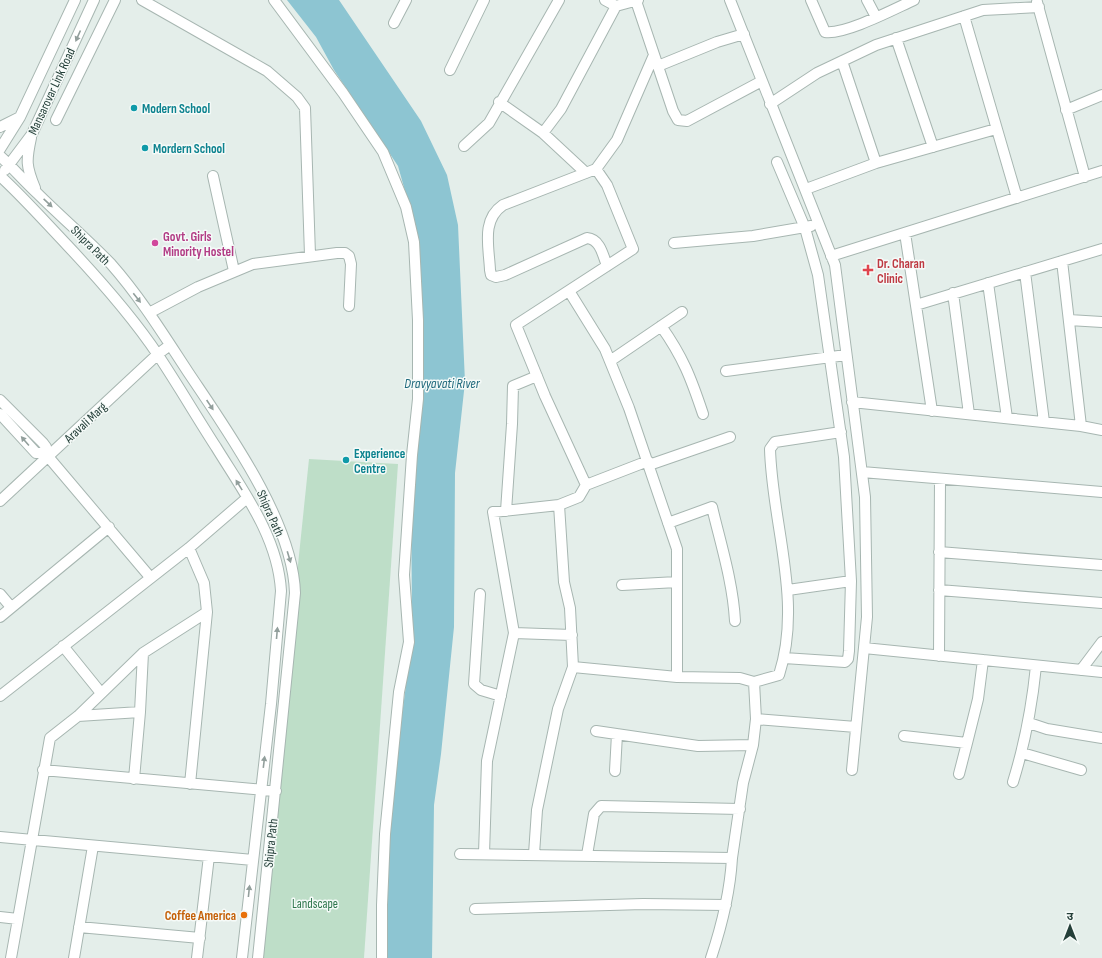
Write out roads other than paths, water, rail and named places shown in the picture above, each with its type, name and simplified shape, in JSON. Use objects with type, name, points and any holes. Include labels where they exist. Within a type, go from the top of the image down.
[{"type":"street","name":"Mansarovar Link Road","points":[[0,150],[20,117],[75,0]]},
{"type":"street","name":"Mansarovar Link Road","points":[[0,176],[32,134],[94,0]]},
{"type":"street","points":[[56,120],[115,0]]},
{"type":"street","points":[[142,0],[267,71],[297,97],[305,108],[310,255]]},
{"type":"street","points":[[274,0],[343,93],[383,152],[406,207],[414,242],[418,320],[418,399],[412,456],[404,575],[409,642],[399,692],[385,834],[382,905],[382,958]]},
{"type":"street","points":[[394,23],[406,0]]},
{"type":"street","points":[[450,70],[484,0]]},
{"type":"street","points":[[464,146],[488,123],[559,0]]},
{"type":"street","points":[[605,0],[616,6],[637,0],[673,111],[678,120],[684,121],[762,81]]},
{"type":"street","points":[[730,0],[770,104],[806,189],[834,265],[865,497],[867,614],[852,770]]},
{"type":"street","points":[[811,0],[825,32],[836,32],[876,18],[914,0]]},
{"type":"street","points":[[867,0],[876,18]]},
{"type":"street","points":[[770,104],[817,73],[876,45],[983,10],[1038,3],[1085,177]]},
{"type":"street","points":[[543,133],[561,109],[616,6]]},
{"type":"street","points":[[964,16],[1017,198]]},
{"type":"street","points":[[658,66],[717,42],[744,34]]},
{"type":"street","points":[[896,38],[933,147]]},
{"type":"street","points":[[607,266],[597,242],[593,238],[587,238],[504,275],[496,277],[491,275],[490,270],[488,227],[495,210],[503,205],[591,171],[617,140],[654,55]]},
{"type":"street","points":[[842,61],[876,163]]},
{"type":"street","points":[[1066,110],[1102,95]]},
{"type":"street","points":[[499,102],[543,133],[607,185],[633,249],[516,325],[537,376],[586,485]]},
{"type":"street","points":[[0,127],[20,117]]},
{"type":"street","points":[[806,189],[876,163],[996,129]]},
{"type":"street","points":[[32,134],[27,157],[27,169],[37,193]]},
{"type":"street","name":"Shipra Path","points":[[0,156],[112,265],[149,313],[233,440],[262,491],[288,552],[294,574],[295,593],[258,958]]},
{"type":"street","points":[[777,162],[805,228],[818,275],[841,432],[846,486],[851,581],[848,659],[845,662],[784,658]]},
{"type":"street","points":[[831,256],[1102,171]]},
{"type":"street","name":"Shipra Path","points":[[0,176],[28,202],[100,281],[158,354],[247,498],[263,526],[276,556],[280,575],[281,591],[271,704],[242,958]]},
{"type":"street","points":[[213,176],[234,271]]},
{"type":"street","points":[[674,243],[753,236],[805,228],[818,223]]},
{"type":"street","points":[[905,233],[932,411]]},
{"type":"street","points":[[916,305],[1102,248]]},
{"type":"street","points":[[149,313],[198,287],[253,264],[310,255],[337,253],[345,253],[349,256],[351,264],[349,306]]},
{"type":"street","points":[[1062,261],[1081,426]]},
{"type":"street","points":[[1025,272],[1044,422]]},
{"type":"street","points":[[988,283],[1007,418]]},
{"type":"street","points":[[569,291],[605,348],[648,463],[677,549],[677,677]]},
{"type":"street","points":[[954,293],[969,414]]},
{"type":"street","points":[[610,361],[682,312]]},
{"type":"street","points":[[1069,320],[1102,322]]},
{"type":"street","points":[[661,326],[679,351],[689,372],[703,414]]},
{"type":"street","name":"Aravali Marg","points":[[0,501],[46,455],[158,354],[170,345]]},
{"type":"street","points":[[726,371],[846,355]]},
{"type":"street","points":[[506,511],[513,386],[537,376]]},
{"type":"street","points":[[0,400],[43,443],[46,447],[46,455]]},
{"type":"street","points":[[852,402],[1081,426],[1102,430]]},
{"type":"street","points":[[0,414],[36,453],[46,455],[109,527],[150,577]]},
{"type":"street","points":[[573,667],[677,677],[740,678],[754,682],[779,675],[787,640],[788,590],[771,472],[770,449],[775,442],[841,432]]},
{"type":"street","points":[[484,854],[488,761],[514,633],[493,512],[559,505],[579,497],[586,485],[648,463],[730,437]]},
{"type":"street","points":[[862,472],[1102,492]]},
{"type":"street","points":[[939,656],[940,479]]},
{"type":"street","points":[[0,696],[150,577],[189,548],[247,498]]},
{"type":"street","points":[[534,854],[537,810],[558,709],[573,667],[570,608],[564,582],[559,505]]},
{"type":"street","points":[[668,523],[712,507],[728,572],[735,622]]},
{"type":"street","points":[[0,617],[109,527]]},
{"type":"street","points":[[189,548],[204,583],[207,612],[190,784]]},
{"type":"street","points":[[939,552],[1102,566]]},
{"type":"street","points":[[788,590],[851,581]]},
{"type":"street","points":[[622,585],[677,582]]},
{"type":"street","points":[[939,590],[1102,603]]},
{"type":"street","points":[[0,594],[11,607]]},
{"type":"street","points":[[480,594],[474,684],[481,690],[500,696]]},
{"type":"street","points":[[10,958],[50,738],[78,716],[142,653],[207,612]]},
{"type":"street","points":[[850,613],[867,614]]},
{"type":"street","points":[[514,633],[572,635]]},
{"type":"street","points":[[1081,670],[1102,642]]},
{"type":"street","points":[[63,646],[101,693]]},
{"type":"street","points":[[864,648],[1102,672]]},
{"type":"street","points":[[134,779],[140,712],[142,653]]},
{"type":"street","points":[[959,774],[978,699],[983,660]]},
{"type":"street","points":[[1014,782],[1029,723],[1036,666]]},
{"type":"street","points":[[711,958],[722,924],[726,905],[731,878],[732,858],[743,783],[753,745],[756,719],[754,682]]},
{"type":"street","points":[[78,716],[140,712]]},
{"type":"street","points":[[756,719],[856,727]]},
{"type":"street","points":[[1029,723],[1047,729],[1102,738]]},
{"type":"street","points":[[596,731],[698,746],[753,745]]},
{"type":"street","points":[[615,771],[617,734]]},
{"type":"street","points":[[904,736],[966,744]]},
{"type":"street","points":[[1022,753],[1081,770]]},
{"type":"street","points":[[43,770],[276,791]]},
{"type":"street","points":[[587,855],[594,814],[601,806],[740,809]]},
{"type":"street","points":[[0,837],[253,860]]},
{"type":"street","points":[[74,958],[93,846]]},
{"type":"street","points":[[460,854],[732,858]]},
{"type":"street","points":[[197,958],[209,856]]},
{"type":"street","points":[[475,909],[643,904],[726,905]]},
{"type":"street","points":[[0,917],[18,919]]},
{"type":"street","points":[[79,928],[200,938]]},
{"type":"water","name":"Dravyavati River","points":[[287,0],[339,0],[421,121],[447,175],[458,225],[465,382],[455,473],[454,627],[441,754],[434,805],[432,958],[386,958],[391,794],[405,693],[412,616],[411,496],[419,377],[414,223],[398,166],[334,70],[316,37]]},
{"type":"place","name":"Modern School","points":[[134,108]]},
{"type":"place","name":"Mordern School","points":[[145,148]]},
{"type":"place","name":"Govt. Girls Minority Hostel","points":[[155,243]]},
{"type":"place","name":"Dr. Charan Clinic","points":[[868,270]]},
{"type":"place","name":"Experience Centre","points":[[346,460]]},
{"type":"place","name":"Coffee America","points":[[244,915]]},
{"type":"park label","name":"Landscape","points":[[315,903]]}]
